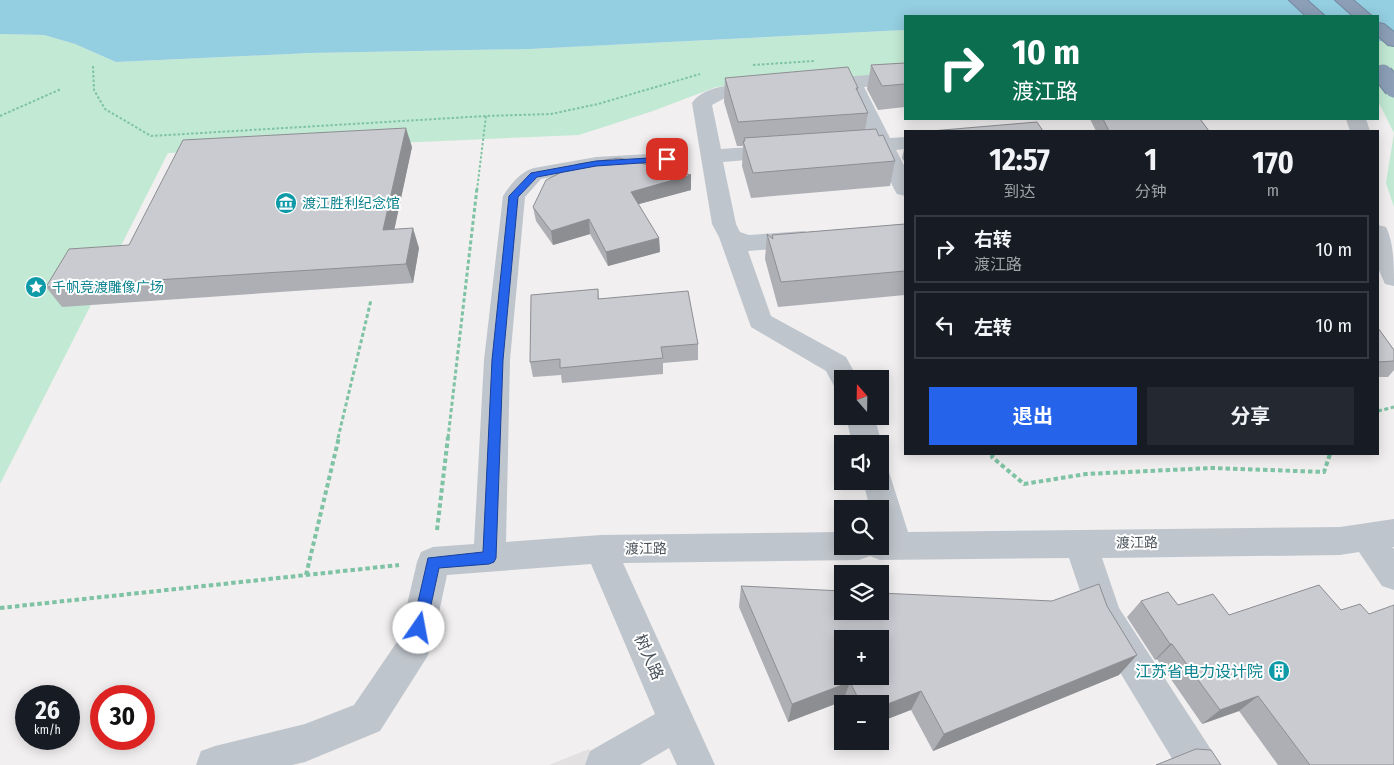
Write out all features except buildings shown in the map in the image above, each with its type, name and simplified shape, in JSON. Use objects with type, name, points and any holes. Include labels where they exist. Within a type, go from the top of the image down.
[{"type":"highway","points":[[1297,0],[1315,15]]},
{"type":"highway","points":[[1343,0],[1362,15]]},
{"type":"highway","points":[[1379,29],[1394,41]]},
{"type":"street","points":[[839,370],[836,364],[760,321],[745,284],[731,237],[724,224],[702,102],[707,98],[724,92],[904,78]]},
{"type":"street","points":[[852,82],[904,187]]},
{"type":"street","points":[[828,148],[904,143]]},
{"type":"street","points":[[712,156],[799,150]]},
{"type":"street","points":[[489,558],[498,360],[514,196],[534,174],[596,163],[667,159]]},
{"type":"street","points":[[731,237],[747,243],[826,237]]},
{"type":"street","points":[[1379,238],[1394,278]]},
{"type":"street","points":[[1380,535],[1394,575]]},
{"type":"street","name":"渡江路","points":[[889,546],[1340,541],[1380,535]]},
{"type":"street","points":[[1081,544],[1104,615],[1198,765]]},
{"type":"street","name":"渡江路","points":[[433,562],[602,549],[834,546]]},
{"type":"street","name":"树人路","points":[[602,549],[696,765]]},
{"type":"street","points":[[215,765],[305,744],[367,718],[415,645],[433,562]]},
{"type":"street","points":[[604,765],[677,722]]},
{"type":"path","points":[[748,66],[819,61]]},
{"type":"path","points":[[92,66],[94,90],[106,109],[151,136],[486,116],[551,114],[598,104],[704,74]]},
{"type":"path","points":[[0,116],[61,89]]},
{"type":"path","points":[[0,608],[433,562],[486,116]]},
{"type":"path","points":[[306,574],[370,300]]},
{"type":"path","points":[[1379,411],[1394,407]]},
{"type":"path","points":[[993,455],[992,457],[1024,484],[1086,474],[1202,469],[1324,472],[1330,455]]},
{"type":"shaded area","points":[[589,749],[594,765],[549,765]]},
{"type":"green space","points":[[904,30],[904,74],[716,87],[653,111],[579,135],[168,153],[0,484],[0,34],[44,35],[75,44],[116,62],[311,53],[530,49]]},
{"type":"green space","points":[[1379,41],[1394,43],[1394,133],[1379,103]]},
{"type":"green space","points":[[1394,133],[1394,207],[1386,183]]},
{"type":"water","points":[[0,0],[1394,0],[1394,43],[1379,41],[1379,15],[904,15],[904,30],[530,49],[311,53],[116,62],[75,44],[44,35],[0,34]]},
{"type":"place","name":"渡江胜利纪念馆","points":[[286,203]]},
{"type":"place","name":"千帆竞渡雕像广场","points":[[36,287]]},
{"type":"place","name":"江苏省电力设计院","points":[[1279,671]]},
{"type":"route","points":[[419,628],[433,562],[489,558],[498,360],[514,196],[534,174],[596,163],[667,159]]}]
